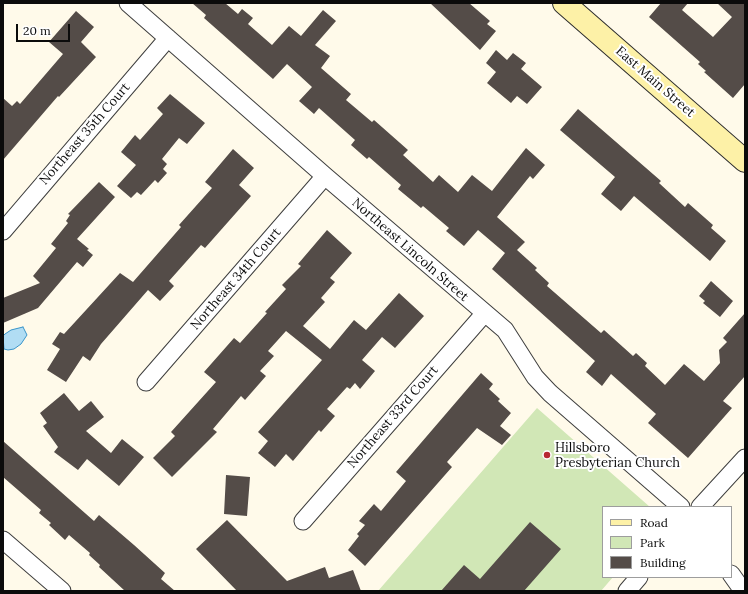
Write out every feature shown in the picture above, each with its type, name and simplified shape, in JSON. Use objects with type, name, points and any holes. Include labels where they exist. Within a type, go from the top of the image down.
[{"type":"main road","name":"East Main Street","points":[[564,3],[744,159]]},
{"type":"street","name":"Northeast Lincoln Street","points":[[128,3],[484,314],[505,330],[535,377],[550,393],[680,506]]},
{"type":"street","name":"Northeast 35th Court","points":[[3,231],[168,38]]},
{"type":"street","name":"Northeast 34th Court","points":[[146,382],[325,176]]},
{"type":"street","name":"Northeast 33rd Court","points":[[302,521],[484,314]]},
{"type":"street","points":[[701,506],[745,458]]},
{"type":"street","points":[[3,540],[62,591]]},
{"type":"street","points":[[732,575],[743,591]]},
{"type":"street","points":[[627,591],[638,578]]},
{"type":"green space","name":"Hillsboro Presbyterian Church","points":[[537,408],[649,506],[602,506],[602,578],[612,578],[601,591],[378,591]]},
{"type":"water","points":[[23,327],[27,335],[21,344],[14,349],[4,349],[3,336],[11,330]]},
{"type":"building","points":[[192,3],[225,3],[238,14],[242,9],[253,18],[248,24],[272,45],[289,26],[301,36],[323,10],[336,21],[315,45],[330,56],[321,68],[351,94],[346,100],[372,122],[374,120],[408,150],[403,155],[433,182],[439,175],[458,192],[472,175],[492,191],[526,148],[545,165],[533,179],[530,176],[497,217],[525,242],[517,250],[537,268],[535,270],[549,283],[547,286],[601,333],[604,330],[633,356],[636,353],[647,363],[645,366],[665,385],[684,364],[704,381],[720,363],[719,350],[727,342],[723,338],[745,313],[745,376],[723,401],[732,408],[688,458],[648,423],[656,414],[611,374],[602,386],[586,372],[595,361],[492,269],[505,253],[478,230],[464,246],[446,231],[449,228],[423,206],[421,208],[398,189],[401,185],[369,157],[367,159],[351,145],[355,140],[319,108],[314,114],[299,101],[312,87],[287,64],[273,79],[204,18],[206,15]]},
{"type":"building","points":[[430,3],[469,3],[490,21],[487,24],[496,31],[480,50]]},
{"type":"building","points":[[661,3],[688,3],[682,10],[713,37],[732,17],[717,3],[745,3],[745,84],[733,98],[704,72],[706,71],[698,64],[700,62],[649,17]]},
{"type":"building","points":[[76,11],[94,27],[81,42],[96,57],[59,97],[58,96],[3,160],[3,98],[12,106],[17,101],[20,104],[63,54],[49,42]]},
{"type":"building","points":[[496,50],[507,60],[513,53],[526,63],[521,69],[542,87],[527,104],[517,96],[511,103],[487,83],[496,72],[486,63]]},
{"type":"building","points":[[170,94],[205,123],[187,144],[179,138],[162,159],[167,164],[163,169],[167,173],[158,183],[155,180],[141,195],[137,192],[131,198],[117,186],[136,165],[121,152],[135,135],[140,140],[163,114],[157,108]]},
{"type":"building","points":[[578,109],[661,181],[659,183],[685,207],[688,203],[713,225],[711,228],[726,241],[710,261],[634,196],[621,211],[601,194],[615,177],[560,130]]},
{"type":"building","points":[[233,149],[254,168],[239,185],[251,196],[205,248],[201,245],[169,281],[174,286],[160,301],[148,290],[101,344],[90,361],[83,356],[66,382],[47,370],[60,349],[52,344],[60,332],[64,334],[120,273],[133,282],[181,227],[179,225],[212,188],[205,182]]},
{"type":"building","points":[[99,182],[115,197],[77,239],[89,249],[87,250],[93,255],[83,267],[77,262],[38,308],[3,323],[3,298],[40,283],[33,276],[56,248],[51,244],[68,223],[66,221],[70,215],[68,214]]},
{"type":"building","points":[[327,230],[352,253],[330,278],[335,282],[321,298],[325,302],[303,326],[330,349],[354,320],[366,330],[399,293],[424,316],[395,348],[382,337],[362,360],[375,371],[360,389],[355,383],[350,389],[347,387],[327,409],[335,416],[321,432],[319,430],[293,461],[286,454],[275,467],[258,453],[268,441],[258,432],[322,360],[286,331],[268,351],[274,356],[260,371],[266,376],[245,400],[241,396],[213,429],[217,432],[172,477],[153,458],[175,436],[171,432],[216,382],[204,372],[234,338],[240,343],[267,313],[265,312],[286,289],[282,285],[301,266],[298,264]]},
{"type":"building","points":[[711,281],[733,301],[720,317],[703,303],[705,301],[699,296]]},
{"type":"building","points":[[481,373],[493,384],[489,389],[500,399],[498,401],[511,413],[500,426],[511,435],[502,445],[477,428],[447,462],[452,467],[365,566],[348,550],[359,536],[357,534],[365,525],[359,521],[374,504],[381,511],[406,481],[396,472]]},
{"type":"building","points":[[64,393],[79,411],[91,401],[104,417],[86,431],[111,453],[122,439],[144,457],[119,486],[87,459],[78,470],[54,452],[58,447],[43,426],[47,423],[40,413]]},
{"type":"building","points":[[3,441],[94,521],[99,515],[134,545],[165,573],[161,579],[175,591],[125,591],[99,567],[100,565],[89,555],[90,553],[69,535],[65,540],[49,525],[51,523],[39,513],[41,510],[3,477]]},
{"type":"building","points":[[226,475],[250,477],[247,516],[224,514]]},
{"type":"building","points":[[227,520],[287,581],[325,567],[329,578],[353,570],[361,591],[237,591],[196,549]]},
{"type":"building","points":[[530,522],[561,549],[524,591],[441,591],[464,565],[480,579]]},
{"type":"place","name":"Hillsboro Presbyterian Church","points":[[547,455]]}]
